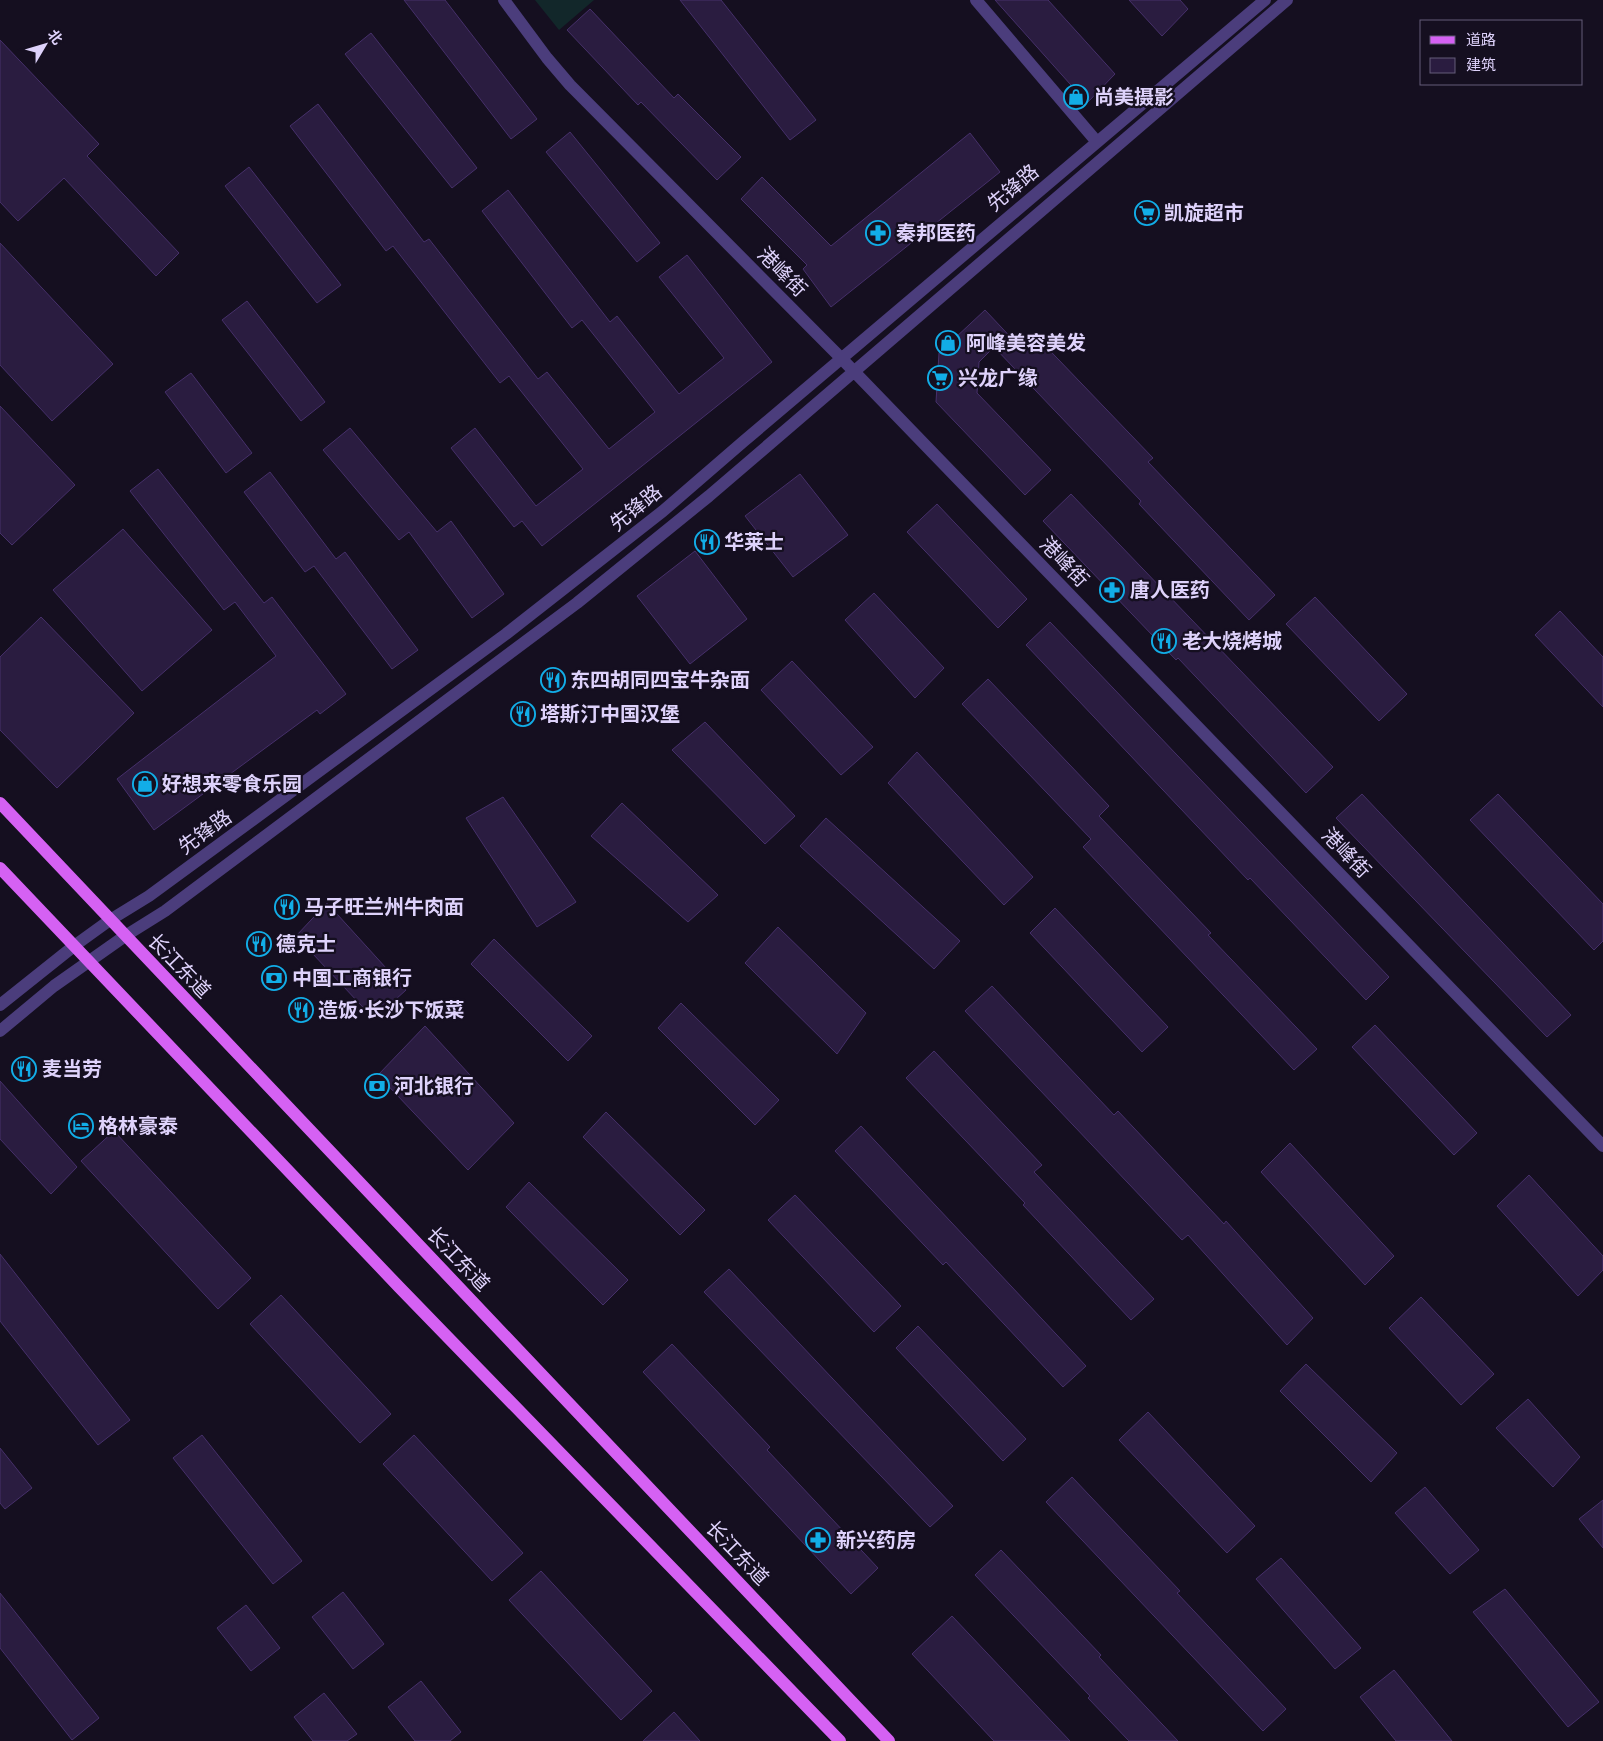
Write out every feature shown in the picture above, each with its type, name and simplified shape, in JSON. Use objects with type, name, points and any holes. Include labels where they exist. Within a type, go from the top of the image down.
[{"type":"main road","name":"长江东道","points":[[0,803],[889,1741]]},
{"type":"main road","points":[[0,868],[399,1287],[840,1741]]},
{"type":"street","name":"港峰街","points":[[504,0],[546,58],[570,85],[841,358],[1603,1146]]},
{"type":"street","points":[[976,0],[1097,142]]},
{"type":"street","name":"先锋路","points":[[0,1005],[74,946],[110,920],[149,896],[506,634],[663,510],[1265,0]]},
{"type":"street","points":[[0,1031],[54,986],[125,936],[165,911],[577,603],[709,496],[1287,0]]},
{"type":"green space","points":[[535,0],[594,0],[559,30]]},
{"type":"building","points":[[404,0],[445,0],[537,119],[511,139]]},
{"type":"building","points":[[680,0],[721,0],[816,120],[790,140]]},
{"type":"building","points":[[995,0],[1048,0],[1115,74],[1087,103]]},
{"type":"building","points":[[1129,0],[1180,0],[1188,9],[1162,36]]},
{"type":"building","points":[[590,9],[674,98],[678,94],[741,157],[717,180],[641,102],[638,105],[567,30]]},
{"type":"building","points":[[371,33],[477,168],[452,188],[345,54]]},
{"type":"building","points":[[0,40],[99,144],[87,156],[179,253],[156,276],[64,178],[18,221],[0,202]]},
{"type":"building","points":[[318,104],[424,242],[429,239],[538,379],[547,372],[609,449],[655,412],[582,320],[572,328],[482,211],[508,190],[610,322],[617,316],[679,394],[724,358],[659,277],[687,255],[772,362],[542,546],[522,521],[514,527],[451,448],[475,428],[536,506],[583,469],[509,376],[500,383],[393,246],[386,251],[290,126]]},
{"type":"building","points":[[570,132],[660,243],[637,262],[546,152]]},
{"type":"building","points":[[970,133],[1000,172],[831,307],[803,269],[807,265],[741,199],[762,177],[831,246]]},
{"type":"building","points":[[249,167],[341,285],[317,303],[225,186]]},
{"type":"building","points":[[0,243],[113,364],[52,421],[0,365]]},
{"type":"building","points":[[247,301],[325,402],[301,421],[222,320]]},
{"type":"building","points":[[985,310],[1019,346],[1033,333],[1153,458],[1148,462],[1275,595],[1249,620],[1139,504],[1141,501],[994,347],[979,362],[977,393],[1051,470],[1025,495],[936,402],[939,353]]},
{"type":"building","points":[[191,373],[252,453],[226,473],[165,392]]},
{"type":"building","points":[[0,406],[75,485],[12,545],[0,533]]},
{"type":"building","points":[[350,428],[437,532],[451,521],[504,594],[472,618],[409,532],[399,540],[323,450]]},
{"type":"building","points":[[158,469],[264,603],[272,597],[346,694],[320,714],[317,710],[154,830],[117,779],[276,656],[235,602],[224,610],[130,491]]},
{"type":"building","points":[[270,472],[336,559],[345,552],[418,650],[392,669],[314,566],[305,572],[244,492]]},
{"type":"building","points":[[800,474],[848,535],[793,577],[745,516]]},
{"type":"building","points":[[1071,494],[1333,767],[1306,793],[1178,658],[1176,660],[1043,521]]},
{"type":"building","points":[[937,504],[1027,599],[998,628],[907,532]]},
{"type":"building","points":[[123,529],[212,630],[142,691],[53,590]]},
{"type":"building","points":[[695,551],[747,619],[690,664],[637,596]]},
{"type":"building","points":[[874,593],[944,668],[915,698],[845,620]]},
{"type":"building","points":[[1315,597],[1407,694],[1379,721],[1286,624]]},
{"type":"building","points":[[1560,611],[1603,657],[1603,707],[1535,635]]},
{"type":"building","points":[[41,617],[134,713],[57,788],[0,730],[0,657]]},
{"type":"building","points":[[1050,622],[1389,977],[1366,1000],[1250,878],[1248,880],[1026,645]]},
{"type":"building","points":[[792,661],[873,747],[841,775],[761,690]]},
{"type":"building","points":[[988,679],[1109,806],[1099,816],[1211,933],[1208,935],[1317,1049],[1294,1070],[1083,847],[1091,839],[962,704]]},
{"type":"building","points":[[705,722],[795,816],[765,844],[672,750]]},
{"type":"building","points":[[917,752],[1033,877],[1004,905],[888,783]]},
{"type":"building","points":[[1362,794],[1571,1015],[1547,1037],[1336,818]]},
{"type":"building","points":[[1498,794],[1603,904],[1603,941],[1594,950],[1470,820]]},
{"type":"building","points":[[503,797],[576,902],[537,927],[466,818]]},
{"type":"building","points":[[622,803],[718,895],[688,922],[591,836]]},
{"type":"building","points":[[826,818],[960,941],[934,969],[800,846]]},
{"type":"building","points":[[327,903],[406,990],[374,1019],[296,936]]},
{"type":"building","points":[[1055,908],[1168,1027],[1142,1052],[1030,933]]},
{"type":"building","points":[[778,927],[866,1013],[837,1054],[745,963]]},
{"type":"building","points":[[494,939],[592,1036],[568,1061],[471,964]]},
{"type":"building","points":[[992,986],[1114,1115],[1118,1111],[1224,1224],[1226,1221],[1313,1318],[1287,1345],[1188,1235],[1182,1240],[965,1011]]},
{"type":"building","points":[[681,1003],[779,1100],[755,1125],[658,1028]]},
{"type":"building","points":[[1375,1025],[1477,1133],[1454,1155],[1352,1047]]},
{"type":"building","points":[[425,1026],[514,1123],[468,1170],[378,1075]]},
{"type":"building","points":[[934,1051],[1042,1165],[1034,1172],[1154,1299],[1131,1320],[1023,1205],[1025,1203],[906,1078]]},
{"type":"building","points":[[0,1081],[77,1167],[51,1194],[0,1139]]},
{"type":"building","points":[[606,1112],[705,1210],[680,1235],[583,1137]]},
{"type":"building","points":[[861,1126],[1086,1366],[1063,1387],[946,1262],[943,1265],[835,1151]]},
{"type":"building","points":[[114,1131],[251,1278],[218,1309],[81,1161]]},
{"type":"building","points":[[1290,1143],[1394,1256],[1365,1285],[1261,1172]]},
{"type":"building","points":[[1529,1175],[1603,1256],[1603,1270],[1578,1296],[1497,1206]]},
{"type":"building","points":[[529,1182],[628,1280],[603,1305],[506,1207]]},
{"type":"building","points":[[795,1195],[901,1306],[874,1332],[768,1220]]},
{"type":"building","points":[[0,1254],[130,1420],[98,1445],[0,1321]]},
{"type":"building","points":[[729,1269],[953,1506],[930,1527],[704,1292]]},
{"type":"building","points":[[281,1295],[391,1414],[360,1443],[250,1324]]},
{"type":"building","points":[[1421,1297],[1494,1374],[1461,1405],[1389,1328]]},
{"type":"building","points":[[918,1326],[1026,1439],[1003,1461],[896,1348]]},
{"type":"building","points":[[672,1344],[770,1447],[767,1450],[878,1568],[851,1594],[643,1372]]},
{"type":"building","points":[[1306,1364],[1397,1453],[1371,1482],[1280,1391]]},
{"type":"building","points":[[1528,1399],[1580,1457],[1553,1487],[1496,1428]]},
{"type":"building","points":[[1148,1412],[1255,1526],[1227,1553],[1119,1440]]},
{"type":"building","points":[[202,1435],[302,1561],[273,1584],[173,1458]]},
{"type":"building","points":[[414,1435],[523,1553],[492,1581],[383,1464]]},
{"type":"building","points":[[0,1448],[32,1488],[5,1509],[0,1503]]},
{"type":"building","points":[[1072,1477],[1180,1591],[1177,1593],[1286,1709],[1263,1731],[1046,1502]]},
{"type":"building","points":[[1425,1487],[1479,1550],[1450,1574],[1395,1513]]},
{"type":"building","points":[[1603,1500],[1603,1548],[1579,1519]]},
{"type":"building","points":[[1001,1550],[1101,1655],[1099,1657],[1178,1741],[1129,1741],[1088,1698],[1090,1696],[975,1575]]},
{"type":"building","points":[[1281,1558],[1361,1648],[1335,1669],[1256,1579]]},
{"type":"building","points":[[541,1571],[652,1691],[621,1720],[509,1600]]},
{"type":"building","points":[[1505,1589],[1599,1702],[1568,1727],[1473,1612]]},
{"type":"building","points":[[343,1592],[384,1644],[353,1669],[312,1617]]},
{"type":"building","points":[[0,1593],[99,1718],[72,1740],[0,1648]]},
{"type":"building","points":[[246,1605],[280,1648],[251,1671],[217,1628]]},
{"type":"building","points":[[952,1616],[1070,1741],[994,1741],[912,1654]]},
{"type":"building","points":[[1394,1670],[1452,1741],[1396,1741],[1360,1697]]},
{"type":"building","points":[[421,1681],[461,1732],[450,1741],[415,1741],[388,1707]]},
{"type":"building","points":[[324,1693],[357,1734],[347,1741],[313,1741],[294,1717]]},
{"type":"building","points":[[674,1712],[700,1741],[643,1741]]},
{"type":"place","name":"尚美摄影","points":[[1076,97]]},
{"type":"place","name":"凯旋超市","points":[[1147,213]]},
{"type":"place","name":"秦邦医药","points":[[878,233]]},
{"type":"place","name":"阿峰美容美发","points":[[948,343]]},
{"type":"place","name":"兴龙广缘","points":[[940,378]]},
{"type":"place","name":"华莱士","points":[[707,542]]},
{"type":"place","name":"唐人医药","points":[[1112,590]]},
{"type":"place","name":"老大烧烤城","points":[[1164,641]]},
{"type":"place","name":"东四胡同四宝牛杂面","points":[[553,680]]},
{"type":"place","name":"塔斯汀中国汉堡","points":[[523,714]]},
{"type":"place","name":"好想来零食乐园","points":[[145,784]]},
{"type":"place","name":"马子旺兰州牛肉面","points":[[287,907]]},
{"type":"place","name":"德克士","points":[[259,944]]},
{"type":"place","name":"中国工商银行","points":[[274,978]]},
{"type":"place","name":"造饭·长沙下饭菜","points":[[301,1010]]},
{"type":"place","name":"麦当劳","points":[[24,1069]]},
{"type":"place","name":"河北银行","points":[[377,1086]]},
{"type":"place","name":"格林豪泰","points":[[81,1126]]},
{"type":"place","name":"新兴药房","points":[[818,1540]]}]
